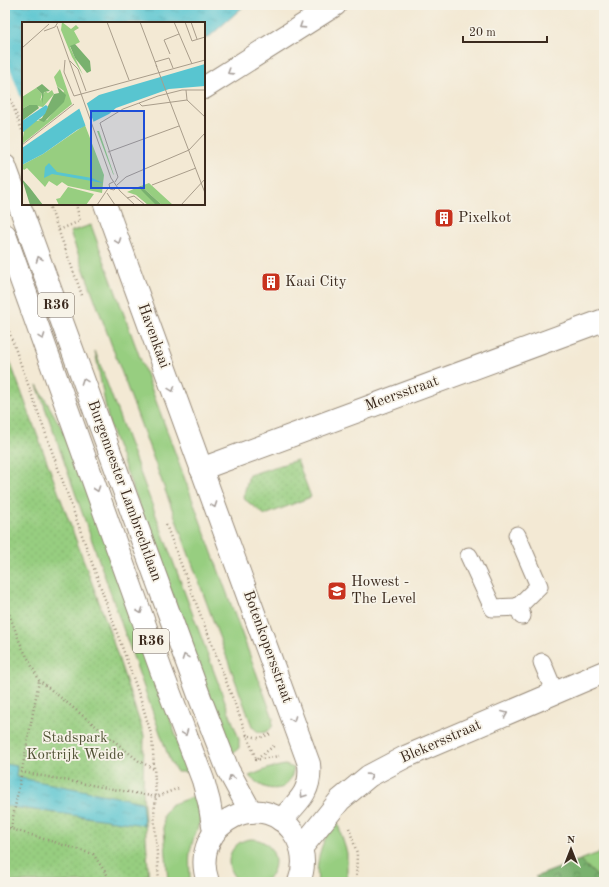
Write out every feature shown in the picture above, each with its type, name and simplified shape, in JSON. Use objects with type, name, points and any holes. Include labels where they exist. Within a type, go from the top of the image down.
[{"type":"street","points":[[205,87],[335,5]]},
{"type":"street","name":"Burgemeester Lambrechtlaan","points":[[5,166],[211,727],[235,786],[251,812]]},
{"type":"street","name":"Havenkaai","points":[[105,205],[201,469]]},
{"type":"street","name":"Burgemeester Lambrechtlaan","points":[[5,235],[161,670],[203,780],[210,802],[214,831]]},
{"type":"street","name":"Meersstraat","points":[[201,469],[604,320]]},
{"type":"street","name":"Botenkopersstraat","points":[[201,469],[309,764],[310,780],[306,790],[301,799],[281,820]]},
{"type":"street","name":"Blekersstraat","points":[[302,847],[340,800],[369,776],[405,757],[604,672]]},
{"type":"street","points":[[205,880],[204,858],[208,842],[214,831],[224,821],[237,815],[251,812],[271,814],[281,820],[293,831],[302,847],[302,879]]},
{"type":"lane","points":[[469,556],[493,608],[520,611],[539,586],[517,535]]},
{"type":"lane","points":[[542,662],[555,693]]},
{"type":"path","points":[[5,84],[22,130]]},
{"type":"path","points":[[59,230],[80,221],[76,205]]},
{"type":"path","points":[[5,320],[140,697],[152,737],[156,797],[154,813],[159,882]]},
{"type":"path","name":"Burgemeester Lambrechtlaan","points":[[165,522],[245,735],[256,759]]},
{"type":"path","points":[[5,603],[20,643],[39,680],[139,761],[155,769]]},
{"type":"path","points":[[11,828],[39,680]]},
{"type":"path","points":[[245,735],[259,738],[275,732]]},
{"type":"path","points":[[21,772],[156,797]]},
{"type":"path","points":[[340,800],[355,846],[356,882]]},
{"type":"path","points":[[5,827],[93,854],[112,882]]},
{"type":"green space","points":[[91,225],[273,718],[272,727],[267,731],[259,732],[252,726],[70,232]]},
{"type":"green space","name":"Stadspark Kortrijk Weide","points":[[5,348],[106,621],[144,735],[143,791],[149,882],[5,882]]},
{"type":"green space","points":[[95,351],[239,739],[239,748],[233,753],[223,732],[109,424]]},
{"type":"green space","points":[[37,385],[73,448],[189,772],[177,772],[170,761]]},
{"type":"green space","points":[[297,460],[311,497],[265,515],[243,498],[249,475]]},
{"type":"green space","points":[[285,765],[294,768],[291,778],[284,787],[274,789],[265,787],[257,783],[249,776],[270,768]]},
{"type":"green space","points":[[195,796],[199,803],[201,815],[190,852],[190,879],[189,882],[168,882],[163,816],[170,805]]},
{"type":"green space","points":[[337,821],[347,853],[347,882],[318,882],[317,874],[321,850],[327,835]]},
{"type":"green space","points":[[252,839],[265,843],[271,849],[275,862],[271,875],[265,881],[252,885],[239,881],[233,875],[229,862],[233,849],[239,843]]},
{"type":"green space","points":[[604,851],[604,882],[603,882],[580,860]]},
{"type":"green space","points":[[580,860],[603,882],[541,882],[535,877]]},
{"type":"water","points":[[5,5],[245,5],[209,37],[205,39],[205,22],[22,22],[22,115],[5,124]]},
{"type":"water","points":[[5,764],[17,766],[16,777],[142,802],[144,825],[5,806]]},
{"type":"pier","points":[[5,54],[22,101],[22,117],[5,126]]},
{"type":"place","name":"Pixelkot","points":[[444,218]]},
{"type":"place","name":"Kaai City","points":[[271,282]]},
{"type":"place","name":"Howest - The Level","points":[[337,591]]}]
